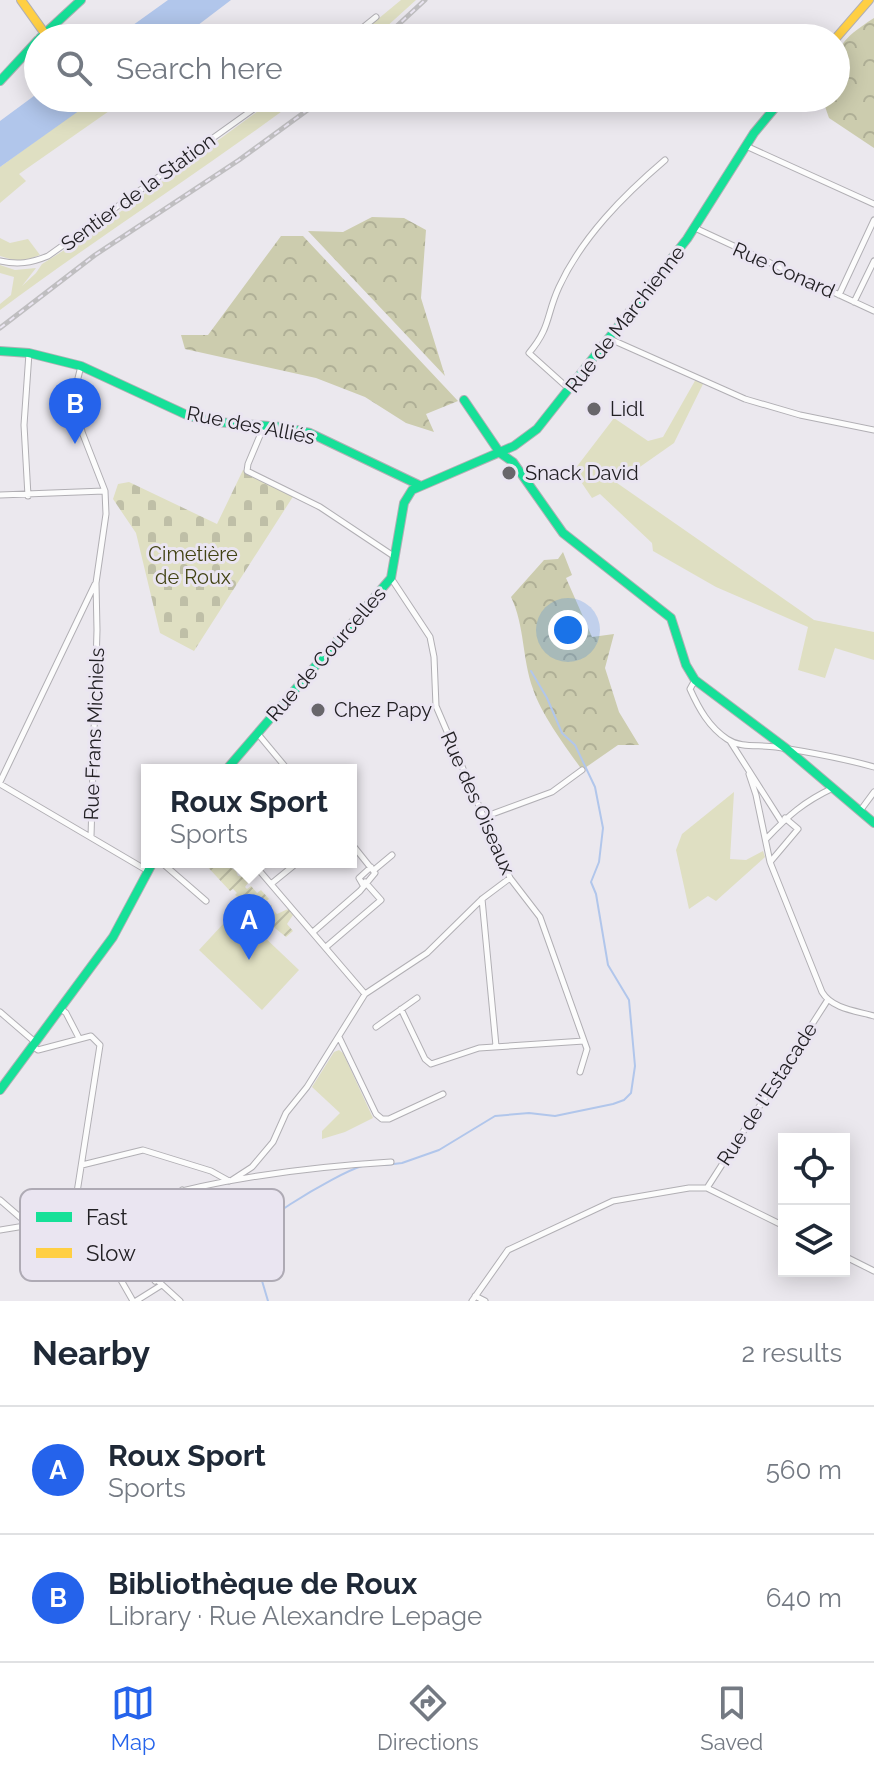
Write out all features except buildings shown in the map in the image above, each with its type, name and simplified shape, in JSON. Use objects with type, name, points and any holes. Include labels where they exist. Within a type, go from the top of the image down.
[{"type":"main road","points":[[21,0],[35,24]]},
{"type":"main road","points":[[57,24],[81,0]]},
{"type":"main road","points":[[848,24],[869,0]]},
{"type":"main road","points":[[0,81],[24,57]]},
{"type":"main road","name":"Rue de Marchienne","points":[[419,485],[500,453],[537,429],[695,228],[746,146],[772,112]]},
{"type":"main road","name":"Rue des Alliés","points":[[0,351],[29,353],[81,366],[189,416],[216,422],[302,430],[419,485]]},
{"type":"main road","points":[[464,400],[500,453],[513,462],[563,533],[671,618],[678,630],[686,669],[695,680],[787,749],[874,823]]},
{"type":"main road","name":"Rue de Courcelles","points":[[231,764],[391,578],[404,503],[419,485]]},
{"type":"main road","points":[[0,1090],[126,916],[150,868]]},
{"type":"street","points":[[367,24],[376,17]]},
{"type":"street","name":"Sentier de la Station","points":[[0,261],[24,263],[48,256],[249,112]]},
{"type":"street","points":[[746,146],[874,204]]},
{"type":"street","points":[[570,390],[529,353],[541,338],[559,288],[588,240],[638,183],[665,160]]},
{"type":"street","points":[[839,295],[874,220]]},
{"type":"street","name":"Rue Conard","points":[[695,228],[874,311]]},
{"type":"street","points":[[854,302],[874,261]]},
{"type":"street","points":[[610,339],[745,399],[800,415],[874,430]]},
{"type":"street","points":[[28,496],[24,425],[29,353]]},
{"type":"street","points":[[81,366],[76,386],[82,432],[105,491],[106,514],[96,583],[0,783],[141,867]]},
{"type":"street","points":[[264,426],[247,471],[320,507],[396,558]]},
{"type":"street","points":[[0,495],[105,491]]},
{"type":"street","name":"Rue des Oiseaux","points":[[391,578],[419,616],[430,637],[436,706],[510,878],[540,917],[584,1041],[586,1057],[580,1072]]},
{"type":"street","name":"Rue Frans Michiels","points":[[91,837],[96,583]]},
{"type":"street","points":[[695,680],[690,689],[699,708],[712,728],[729,741],[742,746],[787,749],[847,759],[874,767]]},
{"type":"street","points":[[258,734],[283,764]]},
{"type":"street","points":[[729,741],[783,819],[798,829],[770,862]]},
{"type":"street","points":[[484,817],[552,792],[582,770]]},
{"type":"street","points":[[749,774],[770,862],[827,1001],[874,1016]]},
{"type":"street","points":[[765,839],[783,819],[810,798],[833,788]]},
{"type":"street","points":[[860,811],[874,792]]},
{"type":"street","points":[[357,850],[373,870]]},
{"type":"street","points":[[326,947],[381,900],[359,878],[392,855]]},
{"type":"street","points":[[143,868],[148,871]]},
{"type":"street","points":[[168,868],[206,901]]},
{"type":"street","points":[[257,868],[365,994]]},
{"type":"street","points":[[271,884],[291,868]]},
{"type":"street","points":[[231,1181],[252,1167],[273,1142],[286,1113],[307,1087],[365,994],[427,953],[482,899],[510,878]]},
{"type":"street","points":[[313,932],[364,884]]},
{"type":"street","points":[[482,899],[496,1046]]},
{"type":"street","points":[[376,1027],[417,998]]},
{"type":"street","name":"Rue de l'Estacade","points":[[707,1188],[827,1001]]},
{"type":"street","points":[[60,1008],[79,1038]]},
{"type":"street","points":[[401,1009],[425,1059],[431,1064],[469,1050],[584,1041]]},
{"type":"street","points":[[0,1012],[38,1050],[79,1038],[91,1036],[97,1039],[101,1053],[78,1189]]},
{"type":"street","points":[[339,1036],[376,1114],[382,1119],[389,1119],[443,1094]]},
{"type":"street","points":[[82,1165],[143,1150],[211,1171],[231,1181]]},
{"type":"street","points":[[187,1189],[289,1170],[391,1162]]},
{"type":"street","points":[[485,1301],[473,1299],[499,1259],[518,1243],[613,1201],[689,1188],[707,1188],[778,1223]]},
{"type":"street","points":[[0,1200],[20,1217]]},
{"type":"street","points":[[0,1230],[20,1227]]},
{"type":"street","points":[[850,1259],[874,1271]]},
{"type":"street","points":[[122,1281],[134,1301],[158,1283],[180,1301]]},
{"type":"green space","points":[[401,0],[416,0],[389,24],[372,24]]},
{"type":"green space","points":[[874,18],[874,148],[829,118],[827,112],[850,112],[850,35]]},
{"type":"green space","points":[[76,112],[108,112],[19,174],[26,181],[0,203],[0,167]]},
{"type":"green space","points":[[257,112],[281,112],[0,310],[0,304],[11,295],[14,277],[0,273],[0,265],[15,270],[36,268],[22,286],[42,264],[90,234]]},
{"type":"green space","points":[[372,217],[404,218],[426,230],[421,298],[445,376],[308,231],[343,232]]},
{"type":"green space","points":[[281,236],[303,236],[458,401],[426,414],[434,432],[406,423],[365,397],[316,378],[185,349],[181,335],[208,335]]},
{"type":"green space","points":[[0,238],[10,243],[28,239],[40,255],[20,262],[0,256]]},
{"type":"green space","points":[[696,379],[703,384],[674,443],[617,483],[814,620],[874,632],[874,660],[835,648],[825,678],[798,670],[808,627],[716,587],[653,551],[652,543],[600,494],[592,498],[575,473],[614,418],[648,441],[663,437]]},
{"type":"green space","name":"Cimetière de Roux","points":[[243,470],[294,495],[194,651],[160,633],[136,533],[113,499],[118,484],[129,482],[217,524]]},
{"type":"green space","points":[[563,552],[572,575],[566,578],[592,637],[614,634],[605,668],[619,712],[639,745],[618,745],[582,770],[537,699],[529,678],[519,619],[511,597],[544,560],[558,559]]},
{"type":"green space","points":[[734,792],[730,859],[746,860],[763,851],[765,857],[716,901],[708,896],[689,909],[676,850],[682,834]]},
{"type":"green space","points":[[209,868],[231,868],[238,876],[246,877],[247,889],[251,886],[257,893],[261,890],[269,899],[263,903],[265,908],[272,905],[270,912],[273,910],[277,914],[288,909],[293,915],[287,924],[293,931],[286,937],[265,920],[264,915],[261,917],[258,911],[235,895],[237,893],[233,889],[230,891]]},
{"type":"green space","points":[[236,910],[299,970],[262,1010],[199,950]]},
{"type":"green space","points":[[339,1050],[373,1118],[322,1139],[322,1131],[340,1113],[312,1087],[334,1052]]},
{"type":"water","points":[[168,0],[231,0],[199,24],[135,24]]},
{"type":"water","points":[[24,103],[24,112],[77,112],[0,167],[0,121]]},
{"type":"waterway","points":[[385,1165],[402,1163],[439,1150],[495,1116],[529,1113],[555,1116],[613,1104],[631,1093],[635,1066],[629,1000],[608,965],[596,894],[591,882],[599,862],[603,828],[595,787],[575,745],[562,733],[531,671]]},
{"type":"waterway","points":[[284,1208],[362,1166]]},
{"type":"waterway","points":[[262,1281],[268,1301]]},
{"type":"railway","points":[[399,24],[425,0]]},
{"type":"railway","points":[[0,328],[95,255],[239,160],[305,112]]},
{"type":"traffic: fast","points":[[55,24],[81,0]]},
{"type":"traffic: fast","points":[[0,81],[24,55]]},
{"type":"traffic: fast","points":[[231,764],[391,578],[404,503],[412,490],[514,446],[537,429],[687,239],[754,133],[771,112]]},
{"type":"traffic: fast","points":[[0,351],[29,353],[81,366],[189,416],[310,433],[419,485]]},
{"type":"traffic: fast","points":[[464,400],[500,453],[513,462],[563,533],[671,618],[686,665],[695,680],[787,749],[874,823]]},
{"type":"traffic: fast","points":[[0,1090],[113,937],[150,868]]},
{"type":"traffic: slow","points":[[21,0],[38,24]]},
{"type":"traffic: slow","points":[[848,24],[869,0]]},
{"type":"place","name":"Lidl","points":[[594,409]]},
{"type":"place","name":"Bibliothèque de Roux","points":[[75,444]]},
{"type":"place","name":"Snack David","points":[[509,473]]},
{"type":"place","name":"Chez Papy","points":[[318,710]]},
{"type":"place","name":"Roux Sport","points":[[249,960]]}]
